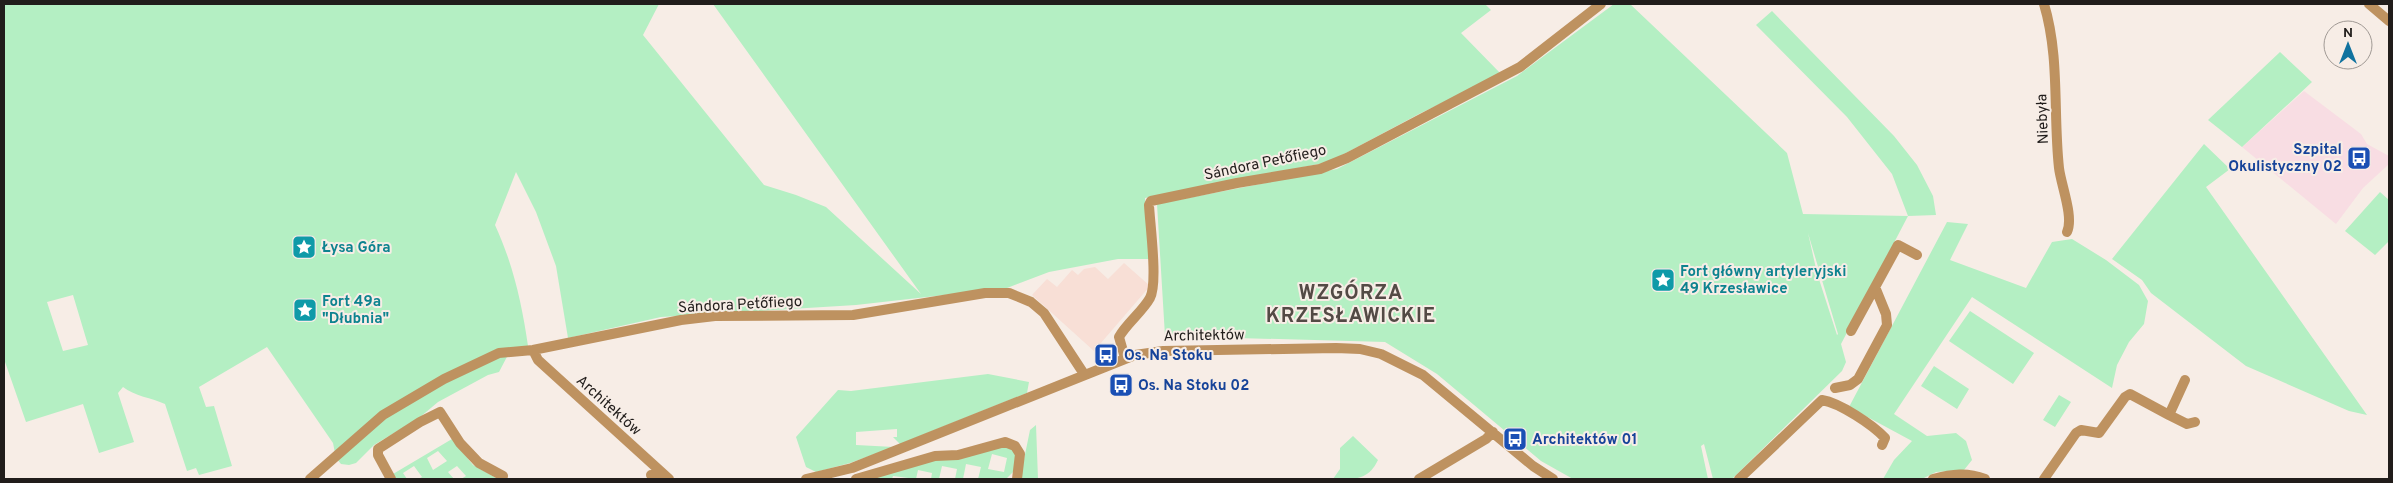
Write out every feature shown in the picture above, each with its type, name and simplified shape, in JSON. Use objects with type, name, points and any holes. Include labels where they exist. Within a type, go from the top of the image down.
[{"type":"street","name":"Sándora Petőfiego","points":[[1125,358],[1119,337],[1151,297],[1155,276],[1149,207],[1151,202],[1237,183],[1320,168],[1347,158],[1520,67],[1601,4]]},
{"type":"street","name":"Niebyła","points":[[2044,4],[2052,27],[2059,168],[2069,220],[2067,232]]},
{"type":"street","points":[[2369,4],[2389,20]]},
{"type":"street","points":[[1851,331],[1898,245],[1917,255]]},
{"type":"street","points":[[1835,388],[1850,385],[1858,379],[1887,324],[1886,314],[1875,287]]},
{"type":"street","name":"Sándora Petőfiego","points":[[310,479],[383,415],[444,379],[499,352],[533,350],[681,320],[715,316],[854,315],[985,293],[1009,292],[1031,302],[1044,313],[1084,374]]},
{"type":"street","name":"Architektów","points":[[806,479],[860,465],[1066,383],[1084,374],[1145,352],[1336,348],[1371,351],[1397,360],[1423,374],[1493,432],[1537,475],[1553,479]]},
{"type":"street","name":"Architektów","points":[[533,350],[538,360],[669,479]]},
{"type":"street","points":[[2169,415],[2185,380]]},
{"type":"street","points":[[2044,479],[2076,433],[2081,430],[2099,433],[2125,397],[2130,394],[2188,424],[2195,422]]},
{"type":"street","points":[[1739,479],[1822,400],[1859,418],[1878,430],[1885,438],[1882,445]]},
{"type":"street","points":[[391,479],[378,456],[378,450],[420,422],[440,412],[460,443],[479,463],[503,476]]},
{"type":"street","points":[[1419,479],[1493,432]]},
{"type":"street","points":[[856,479],[935,456],[958,455],[1002,443],[1012,444],[1020,454],[1016,478]]},
{"type":"street","points":[[1933,479],[1953,474],[1975,475],[1986,479]]},
{"type":"shaded area","points":[[2304,91],[2361,134],[2367,144],[2389,156],[2389,164],[2363,188],[2336,224],[2242,147]]},
{"type":"shaded area","points":[[1124,263],[1150,286],[1094,351],[1032,295],[1047,279],[1057,287],[1072,270],[1078,275],[1084,269],[1095,267],[1108,279]]},
{"type":"green space","points":[[4,4],[659,4],[643,35],[764,185],[826,207],[921,294],[713,4],[1485,4],[1491,10],[1461,33],[1501,74],[1419,114],[1329,162],[1145,198],[1150,259],[1118,259],[1049,272],[1007,288],[856,305],[661,317],[568,338],[556,266],[536,212],[516,172],[495,225],[507,254],[516,284],[528,346],[510,351],[499,372],[488,375],[438,402],[419,418],[374,445],[356,463],[349,465],[341,464],[336,458],[333,443],[267,347],[199,387],[206,407],[214,406],[232,466],[199,475],[196,468],[187,471],[165,404],[132,393],[123,387],[118,393],[134,442],[99,453],[83,404],[26,422],[4,359]],"holes":[[[73,295],[88,345],[63,351],[47,302]]]},
{"type":"green space","points":[[1614,4],[1630,4],[1787,153],[1803,214],[1908,216],[1841,344],[1846,362],[1842,371],[1732,479],[1713,479],[1704,444],[1701,446],[1708,479],[1573,479],[1541,461],[1437,374],[1385,342],[1165,336],[1157,204],[1337,169],[1517,76]],"holes":[[[1808,233],[1838,334],[1817,273]]]},
{"type":"green space","points":[[1772,11],[1894,136],[1917,165],[1933,196],[1936,215],[1908,216],[1892,174],[1847,117],[1756,25]]},
{"type":"green space","points":[[2280,52],[2312,82],[2242,147],[2208,120]]},
{"type":"green space","points":[[2204,144],[2230,169],[2206,187],[2367,415],[2349,411],[2246,366],[2151,293],[2142,280],[2112,259]]},
{"type":"green space","points":[[2380,192],[2389,200],[2389,241],[2375,255],[2345,231]]},
{"type":"green space","points":[[1947,222],[1968,224],[1950,260],[2026,288],[2052,242],[2072,239],[2106,260],[2139,285],[2148,301],[2144,324],[2129,342],[2117,365],[2112,388],[1972,297],[1894,414],[1927,436],[1956,433],[1966,441],[1972,460],[1964,470],[1936,472],[1922,479],[1883,479],[1894,460],[1912,441],[1849,407]]},
{"type":"green space","points":[[1970,311],[2034,353],[2013,384],[1949,341]]},
{"type":"green space","points":[[1934,366],[1969,389],[1957,409],[1921,386]]},
{"type":"green space","points":[[988,374],[1029,382],[1027,393],[900,444],[893,437],[897,437],[897,429],[856,432],[856,445],[894,447],[850,463],[816,472],[806,467],[796,437],[838,390],[851,391]]},
{"type":"green space","points":[[2059,395],[2071,402],[2055,427],[2043,420]]},
{"type":"green space","points":[[1036,425],[1038,479],[1020,479],[1030,430]]},
{"type":"green space","points":[[1353,436],[1378,460],[1370,472],[1365,475],[1354,479],[1333,479],[1340,469],[1340,448]]},
{"type":"green space","points":[[452,439],[473,465],[498,479],[461,479],[466,476],[457,466],[448,472],[454,479],[418,479],[422,477],[414,466],[403,473],[407,479],[396,479],[393,474]],"holes":[[[438,451],[447,461],[433,470],[427,458]]]},
{"type":"green space","points":[[1005,445],[1015,452],[1015,470],[1006,479],[978,479],[981,467],[966,464],[963,479],[955,479],[957,469],[942,466],[939,479],[931,479],[932,473],[918,470],[916,479],[893,476],[892,479],[865,479],[901,468]],"holes":[[[992,454],[1007,458],[1004,472],[988,469]]]},
{"type":"place","name":"Szpital Okulistyczny 02","points":[[2359,158]]},
{"type":"place","name":"Łysa Góra","points":[[304,247]]},
{"type":"place","name":"Fort główny artyleryjski 49 Krzesławice","points":[[1663,280]]},
{"type":"place","name":"Fort 49a \"Dłubnia\"","points":[[305,310]]},
{"type":"place","name":"Os. Na Stoku","points":[[1106,355]]},
{"type":"place","name":"Os. Na Stoku 02","points":[[1121,385]]},
{"type":"place","name":"Architektów 01","points":[[1515,439]]},
{"type":"district","name":"WZGÓRZA KRZESŁAWICKIE","points":[[1351,304]]}]
